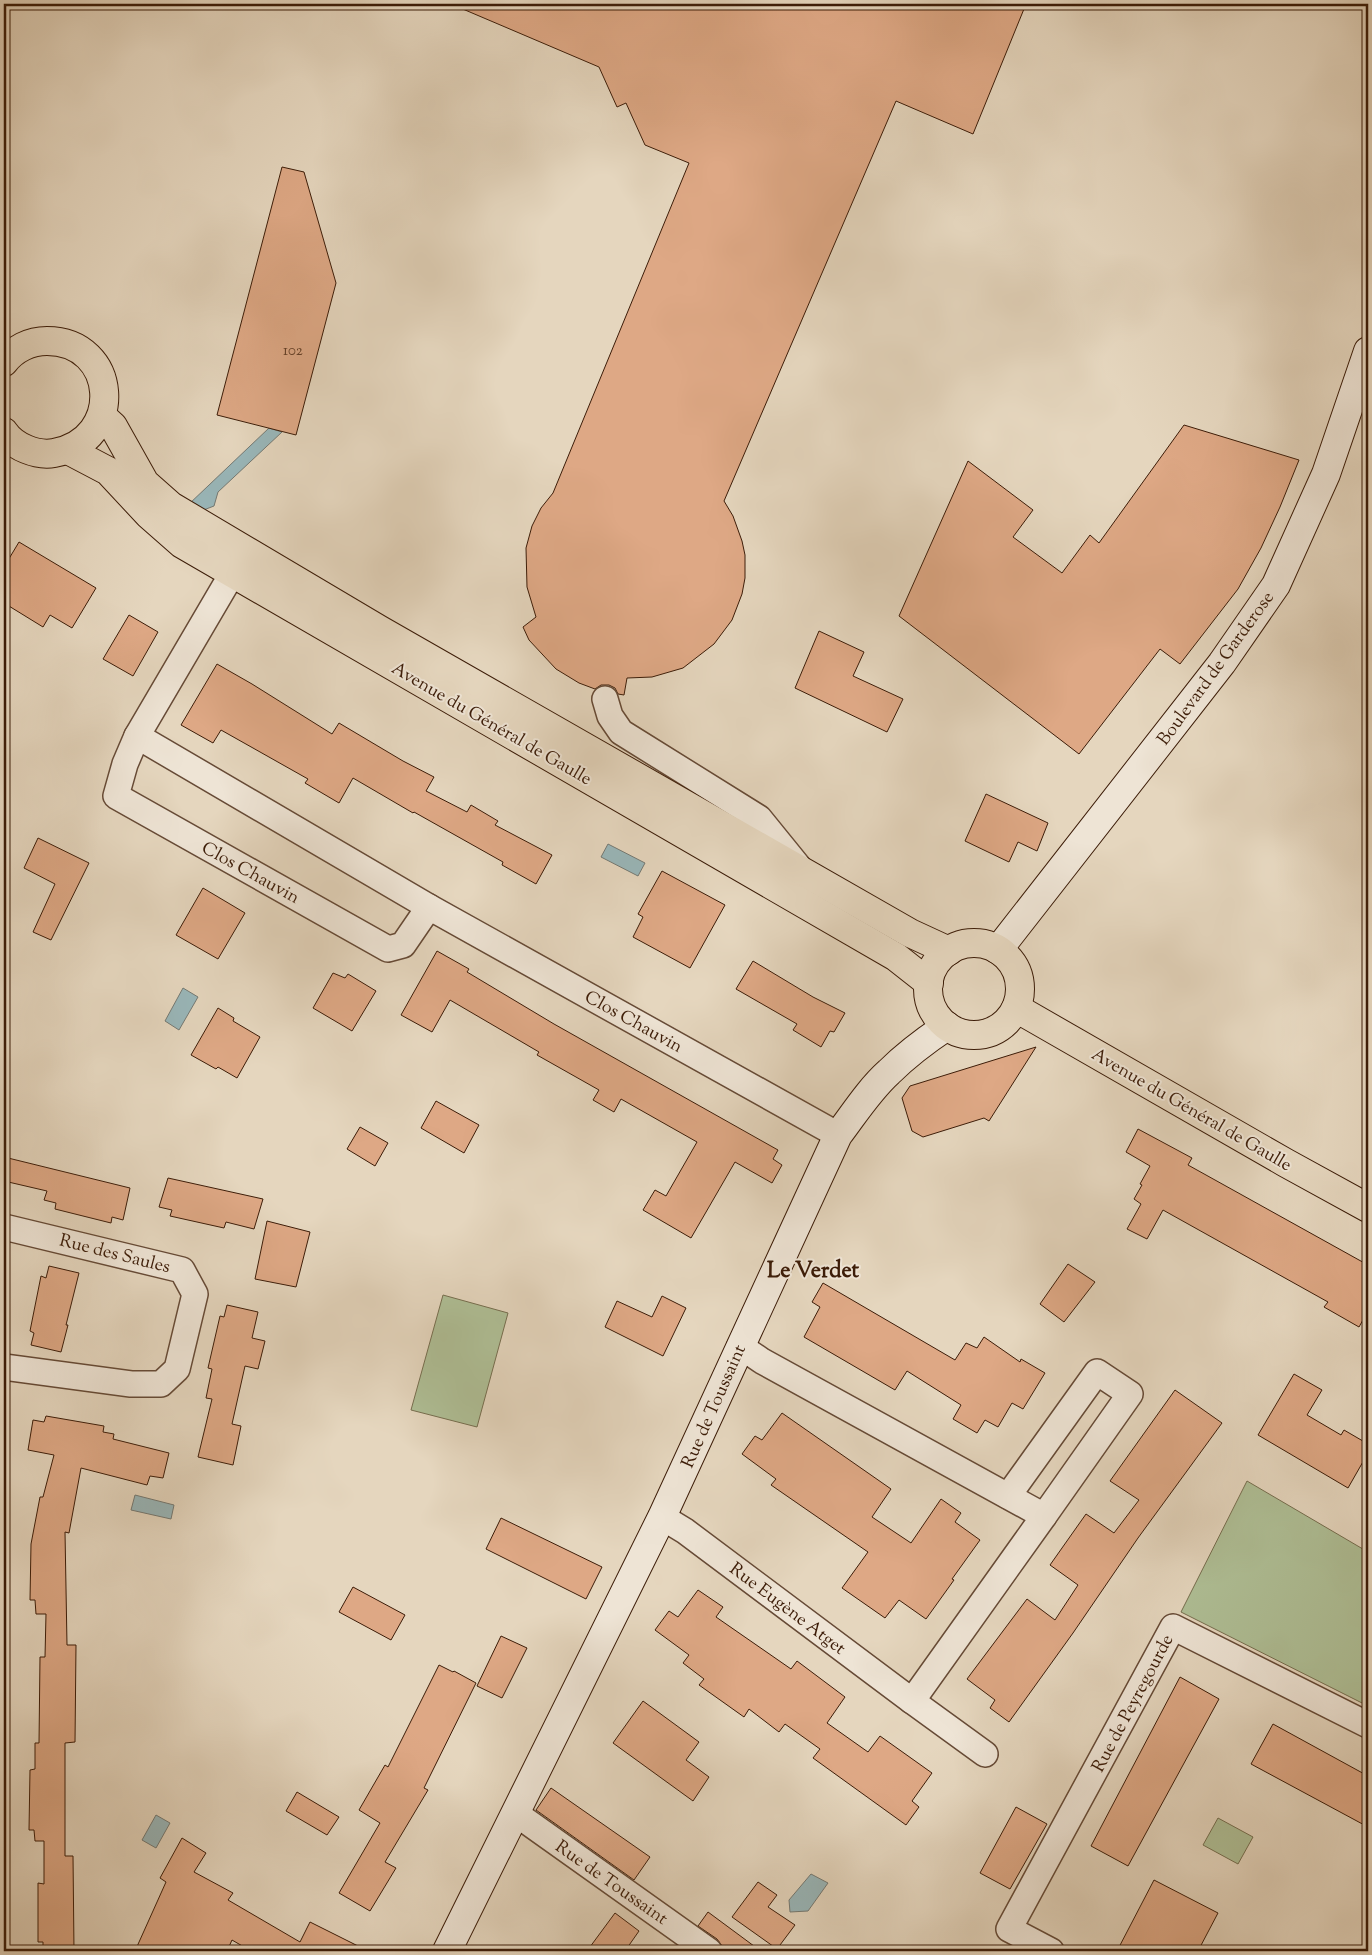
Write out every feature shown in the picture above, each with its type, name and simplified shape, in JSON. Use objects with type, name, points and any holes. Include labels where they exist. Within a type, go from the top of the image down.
[{"type":"main road","points":[[4,432],[19,446],[35,452],[51,453],[68,450],[82,442],[94,431],[102,416],[105,400],[104,384],[98,369],[88,356],[74,346],[57,341],[40,341],[23,346],[5,359]]},
{"type":"main road","name":"Avenue du Général de Gaulle","points":[[102,416],[113,426],[145,483],[171,506],[387,634],[910,933],[949,951]]},
{"type":"main road","name":"Avenue du Général de Gaulle","points":[[68,450],[108,471],[149,515],[182,544],[896,957],[928,983]]},
{"type":"main road","points":[[973,943],[986,945],[998,950],[1008,958],[1016,969],[1020,982],[1020,995],[1016,1008],[1009,1020],[999,1029],[986,1034],[972,1036],[959,1033],[946,1026],[931,1007],[928,995],[928,983],[932,970],[939,959],[961,945],[973,943]]},
{"type":"main road","name":"Avenue du Général de Gaulle","points":[[1016,1008],[1368,1208]]},
{"type":"street","name":"Boulevard de Garderose","points":[[998,950],[1216,671],[1276,585],[1326,474],[1368,351]]},
{"type":"street","name":"Clos Chauvin","points":[[232,574],[137,736],[125,764],[116,796],[388,949],[404,945],[429,907]]},
{"type":"street","points":[[605,699],[610,716],[621,732],[759,818],[802,871]]},
{"type":"street","name":"Clos Chauvin","points":[[137,736],[429,907],[838,1136]]},
{"type":"street","name":"Rue de Toussaint","points":[[447,1951],[662,1516],[838,1136],[863,1101],[888,1073],[946,1026]]},
{"type":"street","name":"Rue des Saules","points":[[4,1227],[182,1270],[195,1294],[177,1369],[161,1384],[131,1384],[4,1366]]},
{"type":"street","points":[[740,1346],[762,1361],[1044,1516]]},
{"type":"street","points":[[912,1701],[1130,1394],[1097,1372],[1008,1496]]},
{"type":"street","name":"Rue Eugène Atget","points":[[662,1516],[685,1531],[985,1754]]},
{"type":"street","name":"Rue de Peyregourde","points":[[1051,1951],[1009,1929],[1173,1627],[1368,1725]]},
{"type":"street","name":"Rue de Toussaint","points":[[515,1814],[709,1951]]},
{"type":"green space","points":[[443,1295],[508,1313],[477,1427],[411,1410]]},
{"type":"green space","points":[[1247,1481],[1368,1552],[1368,1706],[1181,1612]]},
{"type":"green space","points":[[1218,1818],[1253,1837],[1238,1864],[1203,1845]]},
{"type":"water","points":[[269,428],[282,432],[218,492],[214,506],[201,511],[188,505]]},
{"type":"water","points":[[608,844],[645,863],[638,876],[601,857]]},
{"type":"water","points":[[183,988],[198,997],[179,1030],[165,1021]]},
{"type":"water","points":[[135,1495],[174,1505],[171,1519],[131,1510]]},
{"type":"water","points":[[156,1815],[170,1823],[156,1848],[142,1840]]},
{"type":"water","points":[[811,1874],[828,1883],[808,1911],[790,1912],[789,1900]]},
{"type":"building","points":[[451,4],[1026,4],[973,134],[896,101],[724,501],[733,516],[745,555],[745,578],[742,594],[732,620],[714,644],[683,668],[652,677],[627,678],[624,695],[618,694],[615,688],[609,685],[601,685],[595,689],[579,683],[556,669],[529,640],[523,627],[536,617],[527,587],[526,548],[532,526],[541,508],[553,493],[689,163],[645,145],[626,103],[617,107],[599,67]]},
{"type":"building","points":[[282,167],[304,172],[336,283],[296,435],[217,415]]},
{"type":"building","points":[[1184,425],[1299,460],[1261,548],[1238,589],[1180,664],[1160,649],[1079,754],[899,616],[968,461],[1033,510],[1013,537],[1062,573],[1090,535],[1099,543]]},
{"type":"building","points":[[19,542],[96,588],[72,628],[50,615],[43,627],[4,603],[4,567]]},
{"type":"building","points":[[129,615],[158,632],[133,676],[103,659]]},
{"type":"building","points":[[819,631],[864,652],[853,676],[903,699],[887,732],[795,688]]},
{"type":"building","points":[[217,664],[332,734],[339,723],[434,777],[426,791],[467,812],[471,805],[498,821],[495,825],[552,855],[536,884],[502,865],[503,862],[353,778],[339,803],[305,783],[308,779],[221,730],[213,743],[181,725]]},
{"type":"building","points":[[986,794],[1048,823],[1037,851],[1018,842],[1009,862],[965,841]]},
{"type":"building","points":[[38,838],[89,863],[51,940],[33,932],[55,884],[24,868]]},
{"type":"building","points":[[662,871],[725,905],[690,968],[633,937],[643,917],[638,914]]},
{"type":"building","points":[[203,888],[245,913],[218,959],[176,935]]},
{"type":"building","points":[[437,951],[469,969],[467,972],[554,1024],[778,1150],[773,1159],[782,1165],[772,1183],[735,1162],[691,1238],[643,1210],[655,1190],[666,1196],[697,1142],[621,1099],[614,1112],[593,1100],[599,1090],[537,1055],[539,1052],[450,1000],[432,1032],[401,1015]]},
{"type":"building","points":[[753,961],[813,997],[845,1013],[834,1032],[830,1031],[821,1047],[793,1030],[797,1024],[736,989]]},
{"type":"building","points":[[333,973],[345,978],[348,974],[376,991],[352,1031],[313,1008]]},
{"type":"building","points":[[218,1008],[234,1018],[233,1021],[260,1037],[237,1078],[191,1055]]},
{"type":"building","points":[[1036,1047],[989,1121],[984,1118],[923,1137],[912,1131],[902,1098],[910,1086]]},
{"type":"building","points":[[436,1101],[479,1125],[464,1153],[421,1128]]},
{"type":"building","points":[[360,1127],[388,1143],[375,1166],[347,1149]]},
{"type":"building","points":[[1138,1129],[1192,1158],[1188,1165],[1368,1265],[1368,1311],[1359,1327],[1324,1307],[1328,1302],[1163,1210],[1147,1239],[1127,1229],[1141,1204],[1134,1199],[1150,1166],[1126,1152]]},
{"type":"building","points":[[4,1157],[130,1188],[123,1220],[112,1217],[111,1223],[55,1209],[56,1203],[44,1200],[47,1191],[4,1181]]},
{"type":"building","points":[[168,1178],[263,1199],[254,1229],[226,1222],[224,1228],[170,1216],[172,1210],[159,1207]]},
{"type":"building","points":[[267,1221],[310,1232],[296,1287],[255,1279]]},
{"type":"building","points":[[1068,1264],[1095,1282],[1064,1322],[1040,1304]]},
{"type":"building","points":[[49,1266],[79,1273],[61,1352],[31,1345],[34,1333],[30,1331],[41,1276],[46,1278]]},
{"type":"building","points":[[823,1283],[955,1360],[966,1343],[977,1348],[984,1337],[1020,1362],[1021,1359],[1045,1373],[1023,1409],[1012,1403],[998,1427],[985,1420],[977,1433],[953,1419],[961,1405],[907,1371],[895,1390],[804,1337],[820,1307],[812,1302]]},
{"type":"building","points":[[662,1296],[686,1308],[663,1356],[605,1327],[617,1301],[652,1317]]},
{"type":"building","points":[[227,1305],[258,1312],[252,1338],[265,1341],[258,1369],[245,1366],[232,1424],[241,1426],[233,1465],[198,1457],[212,1399],[206,1398],[212,1369],[208,1368],[220,1316],[224,1317]]},
{"type":"building","points":[[1294,1374],[1322,1390],[1307,1415],[1341,1435],[1344,1430],[1368,1444],[1368,1453],[1348,1488],[1258,1435]]},
{"type":"building","points":[[1175,1390],[1222,1423],[1138,1538],[1009,1722],[990,1708],[995,1700],[967,1679],[1027,1599],[1055,1620],[1078,1585],[1050,1565],[1086,1514],[1114,1533],[1139,1500],[1110,1481]]},
{"type":"building","points":[[782,1413],[891,1489],[872,1517],[911,1543],[941,1499],[961,1513],[955,1522],[980,1540],[926,1619],[899,1600],[885,1618],[842,1588],[868,1552],[771,1485],[776,1479],[742,1454],[755,1436],[762,1440]]},
{"type":"building","points":[[46,1416],[104,1426],[103,1432],[114,1434],[113,1439],[169,1453],[163,1478],[150,1476],[147,1485],[81,1468],[69,1533],[65,1532],[67,1645],[76,1645],[75,1742],[65,1743],[65,1856],[73,1856],[74,1951],[43,1951],[43,1942],[38,1942],[38,1883],[44,1884],[44,1841],[35,1841],[34,1830],[29,1830],[30,1770],[35,1769],[35,1743],[39,1743],[40,1657],[45,1657],[46,1614],[36,1614],[35,1600],[30,1600],[31,1544],[40,1497],[43,1497],[54,1455],[28,1450],[33,1420],[44,1422]]},
{"type":"building","points":[[501,1518],[602,1567],[586,1599],[486,1549]]},
{"type":"building","points":[[353,1587],[405,1615],[391,1640],[339,1612]]},
{"type":"building","points":[[698,1590],[723,1607],[716,1617],[791,1669],[797,1661],[845,1697],[827,1723],[868,1752],[880,1736],[932,1773],[912,1801],[919,1807],[906,1825],[813,1758],[820,1749],[785,1724],[779,1732],[749,1709],[744,1717],[699,1685],[704,1679],[683,1663],[689,1655],[655,1630],[669,1611],[678,1617]]},
{"type":"building","points":[[501,1636],[527,1648],[502,1698],[477,1686]]},
{"type":"building","points":[[439,1665],[476,1683],[424,1788],[428,1790],[385,1862],[396,1868],[370,1911],[339,1893],[380,1823],[359,1810],[385,1765],[388,1767]]},
{"type":"building","points":[[1180,1677],[1219,1699],[1128,1866],[1091,1846]]},
{"type":"building","points":[[643,1701],[699,1742],[686,1760],[709,1777],[693,1801],[613,1743]]},
{"type":"building","points":[[1273,1724],[1368,1776],[1368,1827],[1251,1764]]},
{"type":"building","points":[[551,1788],[650,1857],[634,1880],[536,1810]]},
{"type":"building","points":[[297,1792],[339,1817],[327,1835],[286,1811]]},
{"type":"building","points":[[1016,1807],[1047,1824],[1010,1889],[980,1873]]},
{"type":"building","points":[[182,1838],[206,1853],[194,1872],[233,1893],[228,1900],[300,1942],[310,1922],[368,1951],[251,1951],[232,1940],[227,1951],[135,1951],[166,1882],[160,1878]]},
{"type":"building","points":[[1154,1880],[1218,1913],[1198,1951],[1117,1951]]},
{"type":"building","points":[[758,1882],[777,1895],[768,1907],[795,1925],[777,1949],[732,1917]]},
{"type":"building","points":[[708,1912],[758,1949],[757,1951],[729,1951],[722,1946],[717,1939],[698,1926]]},
{"type":"building","points":[[615,1913],[639,1931],[625,1951],[587,1951]]},
{"type":"district","name":"Le Verdet","points":[[813,1269]]}]
